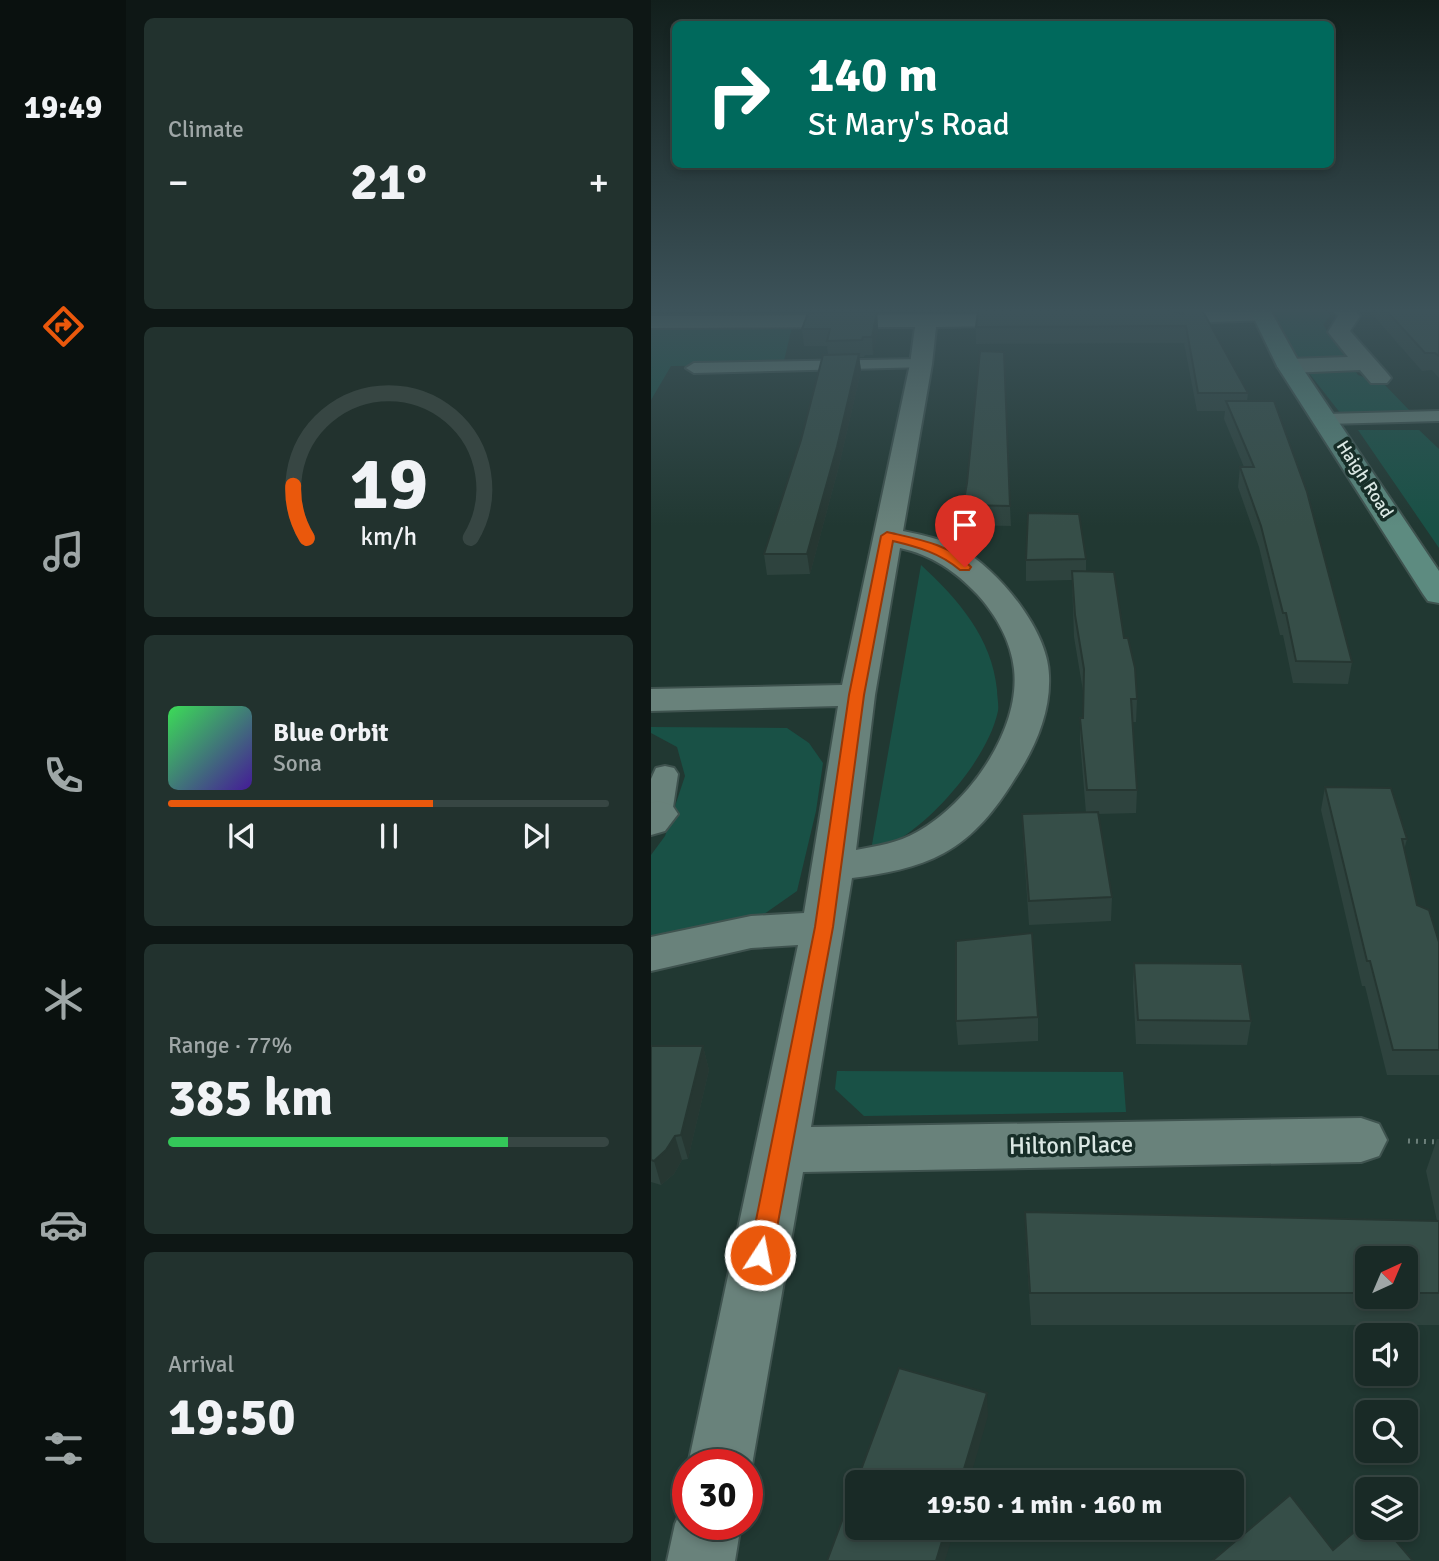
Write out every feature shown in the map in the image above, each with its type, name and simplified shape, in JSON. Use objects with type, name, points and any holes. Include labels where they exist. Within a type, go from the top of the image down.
[{"type":"main road","name":"Haigh Road","points":[[1299,381],[1439,594]]},
{"type":"street","points":[[723,1449],[824,927],[857,695],[918,381]]},
{"type":"street","points":[[833,867],[894,857],[930,843],[976,808],[994,785],[1013,750],[1027,711],[1032,672],[1024,639],[1002,605],[977,578],[952,557],[931,547],[887,536]]},
{"type":"street","points":[[651,700],[857,695]]},
{"type":"street","points":[[651,954],[751,932],[824,927]]},
{"type":"street","name":"Hilton Place","points":[[781,1150],[1361,1140]]},
{"type":"street","points":[[701,1561],[705,1540]]},
{"type":"lane","points":[[1326,419],[1439,416]]},
{"type":"lane","points":[[654,818],[665,774]]},
{"type":"green space","points":[[651,381],[662,381],[651,400]]},
{"type":"green space","points":[[1315,381],[1375,381],[1384,384],[1409,410],[1341,414]]},
{"type":"green space","points":[[1358,430],[1419,430],[1439,449],[1439,548]]},
{"type":"green space","points":[[921,565],[960,606],[981,637],[994,671],[998,711],[985,745],[949,795],[907,834],[870,856]]},
{"type":"green space","points":[[651,727],[787,728],[809,743],[823,763],[816,811],[797,891],[760,917],[651,938],[651,855],[665,836],[685,776],[677,747],[651,733]]},
{"type":"green space","points":[[837,1071],[1123,1072],[1126,1112],[864,1116],[835,1089]]},
{"type":"building","points":[[816,381],[853,381],[807,554],[764,554],[801,440]]},
{"type":"building","points":[[977,381],[1005,381],[1010,506],[963,505]]},
{"type":"building","points":[[1196,381],[1241,381],[1248,393],[1198,393]]},
{"type":"building","points":[[1226,401],[1274,401],[1307,492],[1352,662],[1296,661],[1286,613],[1283,613],[1261,526],[1240,467],[1254,467]]},
{"type":"building","points":[[1028,513],[1079,514],[1086,559],[1026,560]]},
{"type":"building","points":[[1072,571],[1114,572],[1124,638],[1128,638],[1135,668],[1137,699],[1131,699],[1137,790],[1087,790],[1080,718],[1083,718],[1084,669],[1075,615]]},
{"type":"building","points":[[1325,787],[1391,788],[1407,839],[1402,839],[1417,905],[1429,910],[1439,942],[1439,1050],[1393,1050],[1370,961],[1367,961]]},
{"type":"building","points":[[1098,812],[1112,897],[1029,901],[1022,814]]},
{"type":"building","points":[[1032,933],[1038,1017],[956,1021],[956,941]]},
{"type":"building","points":[[1134,963],[1242,964],[1251,1021],[1138,1020]]},
{"type":"building","points":[[651,1046],[703,1046],[681,1135],[675,1136],[666,1150],[654,1161],[651,1160]]},
{"type":"building","points":[[1025,1212],[1439,1221],[1439,1293],[1418,1293],[1418,1246],[1355,1246],[1355,1293],[1030,1293]]},
{"type":"building","points":[[899,1368],[987,1393],[964,1470],[861,1470]]},
{"type":"building","points":[[1290,1495],[1333,1550],[1355,1531],[1355,1540],[1395,1540],[1413,1561],[1212,1561],[1237,1540],[1244,1540],[1244,1534]]},
{"type":"building","points":[[845,1513],[845,1540],[942,1540],[936,1561],[827,1561]]},
{"type":"route","points":[[760,1255],[824,927],[857,695],[887,536],[931,547],[965,567]]}]
